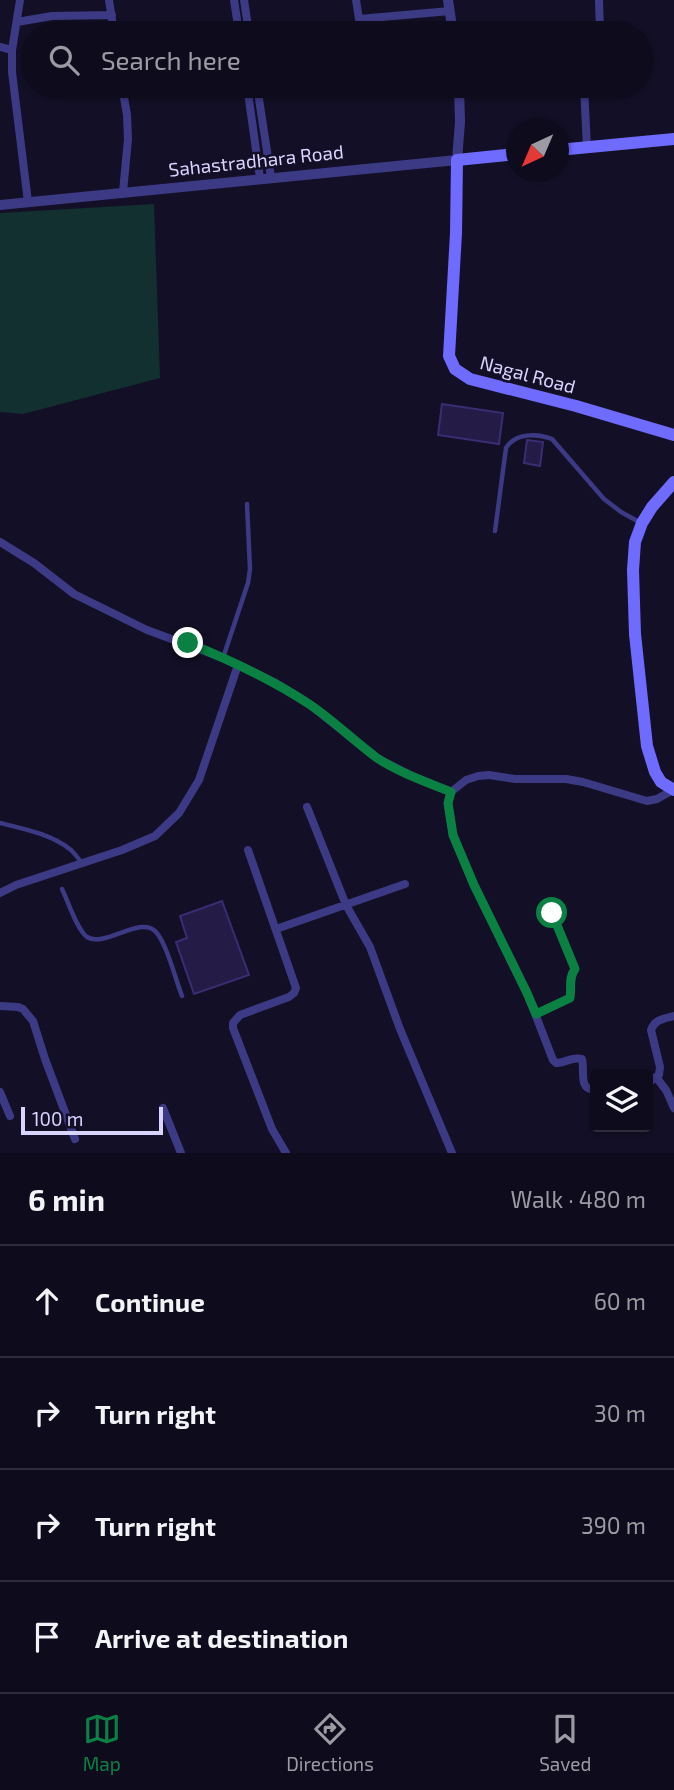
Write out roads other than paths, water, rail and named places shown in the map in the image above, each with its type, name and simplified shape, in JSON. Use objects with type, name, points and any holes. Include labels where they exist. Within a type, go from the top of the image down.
[{"type":"main road","points":[[569,149],[674,139]]},
{"type":"main road","name":"Sahastradhara Road","points":[[457,160],[506,155]]},
{"type":"main road","name":"Nagal Road","points":[[457,160],[449,356],[456,369],[470,379],[674,435]]},
{"type":"main road","points":[[673,790],[661,782],[655,772],[647,746],[635,634],[634,569],[635,542],[642,523],[674,482]]},
{"type":"street","points":[[20,0],[12,50],[12,72],[28,202]]},
{"type":"street","points":[[110,0],[113,21]]},
{"type":"street","points":[[234,0],[237,21]]},
{"type":"street","points":[[244,0],[247,21]]},
{"type":"street","points":[[356,0],[359,19],[450,12]]},
{"type":"street","points":[[448,0],[451,21]]},
{"type":"street","points":[[599,0],[600,21]]},
{"type":"street","points":[[23,21],[52,16],[112,15]]},
{"type":"street","points":[[17,22],[21,21]]},
{"type":"street","points":[[0,47],[12,50]]},
{"type":"street","points":[[124,98],[128,139],[124,192]]},
{"type":"street","points":[[249,98],[266,178]]},
{"type":"street","points":[[258,98],[266,178]]},
{"type":"street","points":[[457,160],[459,98]]},
{"type":"street","points":[[585,98],[587,148]]},
{"type":"street","name":"Sahastradhara Road","points":[[0,205],[457,160]]},
{"type":"street","points":[[0,541],[74,594],[147,630],[223,657],[274,682],[339,726],[377,758],[451,792]]},
{"type":"street","points":[[0,893],[16,885],[58,876],[155,836],[179,813],[199,780],[238,665]]},
{"type":"street","points":[[590,1089],[585,1087],[583,1082],[582,1059],[560,1063],[553,1060],[527,993],[474,885],[453,835],[448,803],[451,792],[466,779],[489,775],[515,779],[566,779],[647,801],[673,790]]},
{"type":"street","points":[[307,807],[346,905],[370,947],[452,1153]]},
{"type":"street","points":[[248,850],[296,988],[289,997],[240,1014],[233,1023],[233,1028],[272,1129],[286,1153]]},
{"type":"street","points":[[276,929],[405,884]]},
{"type":"street","points":[[536,1014],[570,998],[570,977],[575,969],[552,913]]},
{"type":"street","points":[[0,1006],[23,1009],[33,1021],[75,1139]]},
{"type":"street","points":[[653,1079],[659,1075],[660,1067],[651,1030],[658,1020],[674,1016]]},
{"type":"street","points":[[656,1077],[666,1090],[674,1108]]},
{"type":"street","points":[[0,1092],[10,1116]]},
{"type":"street","points":[[163,1108],[181,1153]]},
{"type":"lane","points":[[495,531],[506,448],[511,440],[517,437],[544,435],[552,439],[612,507],[642,523]]},
{"type":"lane","points":[[223,657],[248,583],[250,569],[247,504]]},
{"type":"lane","points":[[0,823],[33,831],[60,843],[71,850],[83,864]]},
{"type":"lane","points":[[62,889],[82,931],[89,939],[97,940],[143,927],[152,928],[162,943],[182,996]]}]
